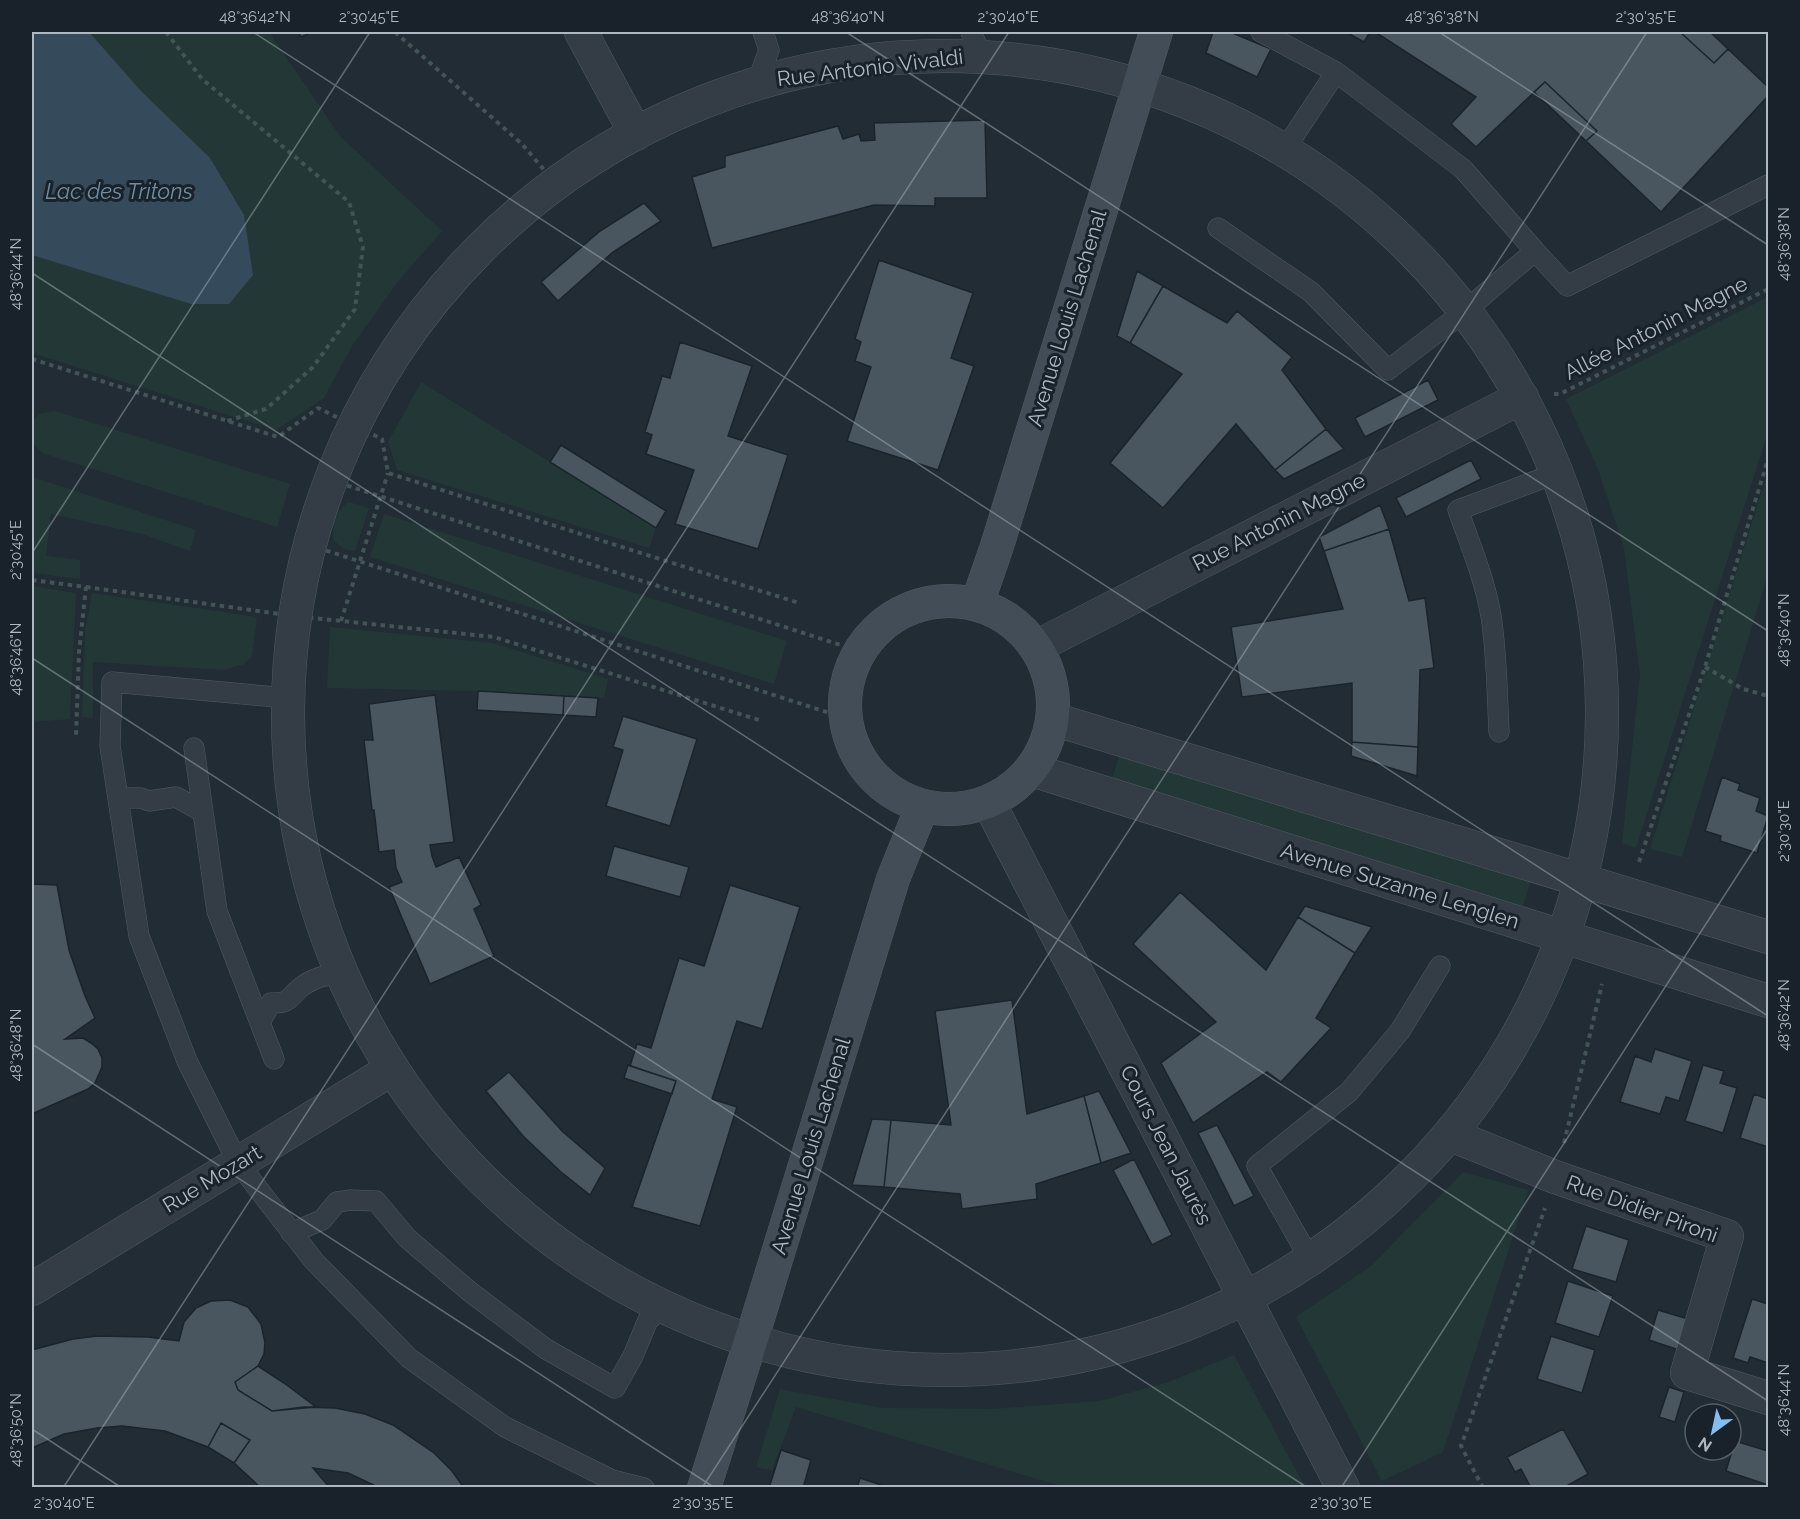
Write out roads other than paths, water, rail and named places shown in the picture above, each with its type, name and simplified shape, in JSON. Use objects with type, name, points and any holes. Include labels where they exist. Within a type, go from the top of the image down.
[{"type":"street","points":[[580,32],[636,134]]},
{"type":"street","name":"Avenue Louis Lachenal","points":[[976,604],[997,546],[1156,32]]},
{"type":"street","name":"Rue Antonio Vivaldi","points":[[976,44],[1041,63],[1139,85],[1233,122],[1320,173],[1398,236],[1465,311],[1522,397],[1557,472],[1585,562],[1598,631],[1603,713],[1590,840],[1582,880],[1564,937],[1548,974],[1495,1075],[1451,1135],[1386,1202],[1311,1261],[1245,1299],[1183,1327],[1078,1357],[968,1370],[858,1365],[751,1341],[664,1307],[560,1245],[468,1165],[392,1069],[341,973],[317,907],[299,838],[289,768],[287,698],[294,616],[309,545],[337,459],[384,368],[444,285],[516,213],[598,153],[636,134],[690,106],[757,82],[789,74],[947,56],[976,44]]},
{"type":"street","name":"Rue Antonin Magne","points":[[1036,647],[1522,397]]},
{"type":"street","points":[[942,601],[976,604],[1000,614],[1020,628],[1036,647],[1048,670],[1053,694],[1053,719],[1046,746],[1032,770],[1012,789],[989,802],[956,810],[922,807],[893,794],[870,774],[853,748],[844,718],[845,687],[859,651],[879,627],[908,609],[942,601]]},
{"type":"street","points":[[1053,719],[1768,937]]},
{"type":"street","name":"Avenue Suzanne Lenglen","points":[[1032,770],[1768,1001]]},
{"type":"street","name":"Cours Jean Jaurès","points":[[989,802],[1343,1488]]},
{"type":"street","name":"Avenue Louis Lachenal","points":[[704,1488],[893,879],[922,807]]},
{"type":"street","name":"Rue Mozart","points":[[32,1289],[392,1069]]},
{"type":"street","name":"Rue Didier Pironi","points":[[1451,1135],[1556,1177],[1727,1236],[1687,1373],[1768,1398]]},
{"type":"lane","points":[[757,82],[769,50],[763,32]]},
{"type":"lane","points":[[1261,32],[1336,72],[1463,169],[1568,286],[1768,185]]},
{"type":"lane","points":[[1283,152],[1336,72]]},
{"type":"lane","points":[[1218,228],[1311,292],[1388,370],[1465,311],[1535,251]]},
{"type":"lane","points":[[1499,732],[1491,614],[1458,510],[1557,472]]},
{"type":"lane","points":[[287,698],[112,682],[110,746],[139,936],[187,1061],[238,1164],[314,1261],[409,1358],[505,1427],[612,1480],[644,1488]]},
{"type":"lane","points":[[194,748],[217,910],[274,1059]]},
{"type":"lane","points":[[118,798],[141,798],[149,801],[176,796],[203,812]]},
{"type":"lane","points":[[1311,1261],[1257,1166],[1349,1092],[1400,1031],[1440,966]]},
{"type":"lane","points":[[260,1022],[271,1003],[281,1004],[291,999],[300,988],[321,976],[341,973]]},
{"type":"lane","points":[[291,1233],[322,1220],[337,1202],[351,1200],[376,1202],[407,1238],[469,1291],[546,1349],[615,1388],[633,1356],[648,1320],[664,1307]]},
{"type":"water","name":"Lac des Tritons","points":[[32,32],[89,32],[141,91],[210,158],[244,215],[253,275],[229,304],[191,304],[32,255]]}]
